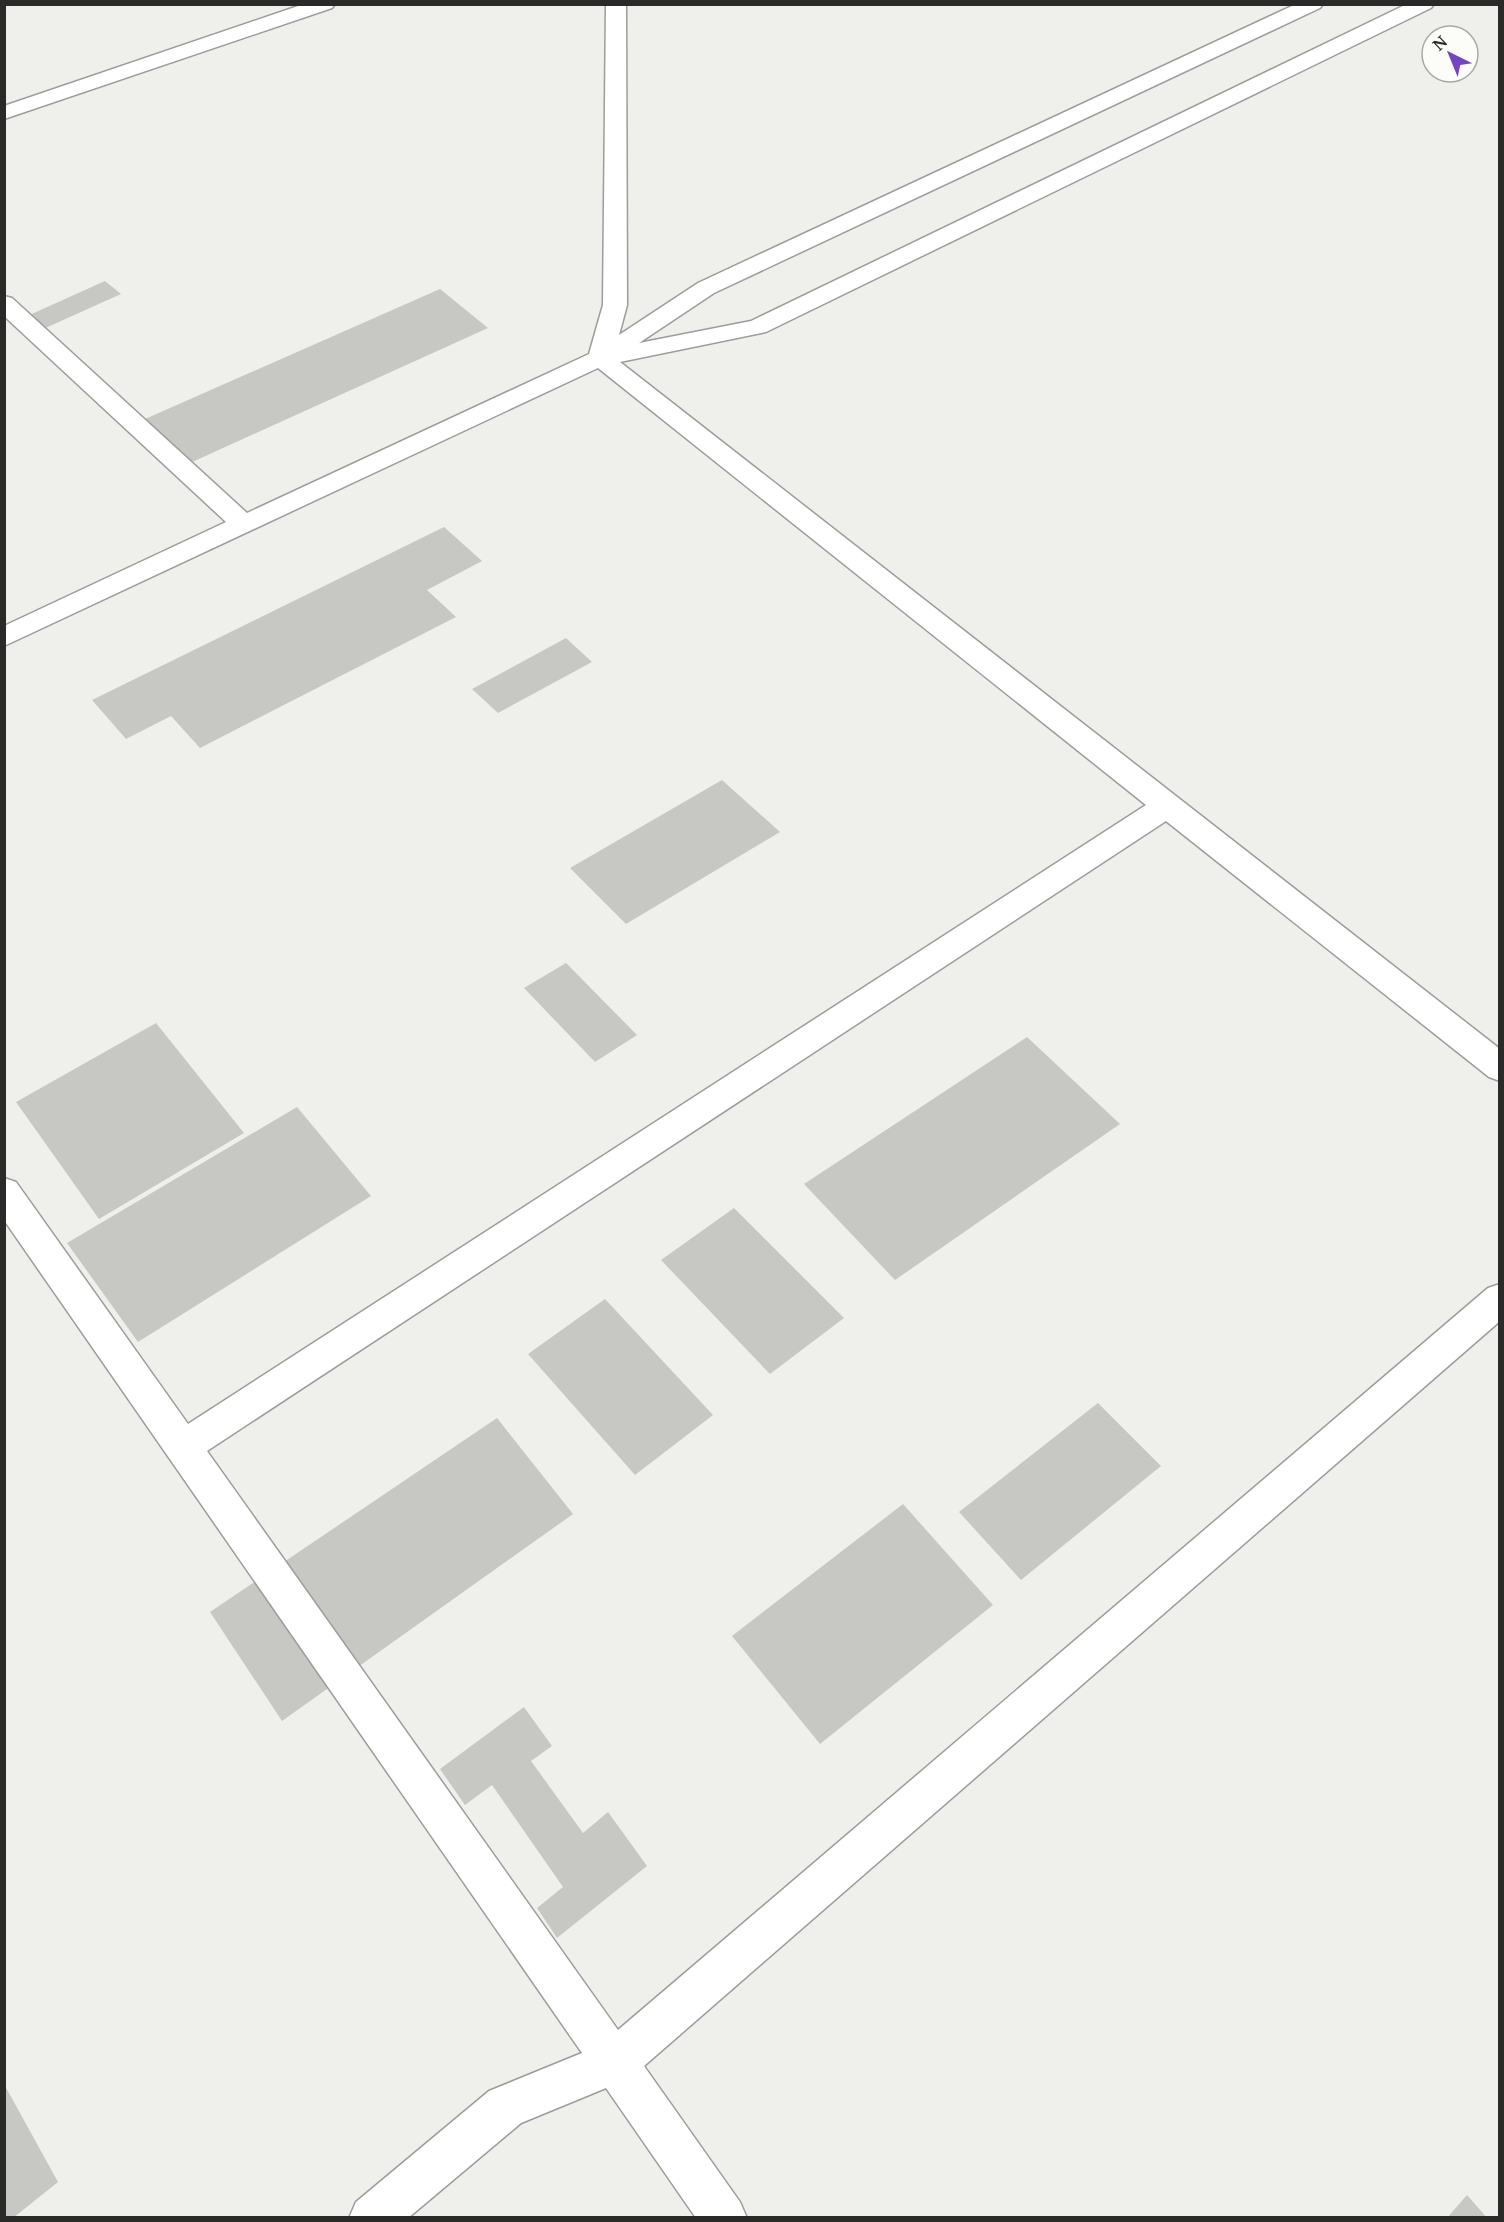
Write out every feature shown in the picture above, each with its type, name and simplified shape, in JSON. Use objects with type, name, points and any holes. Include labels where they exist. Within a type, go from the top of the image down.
[{"type":"street","points":[[4,113],[325,4]]},
{"type":"street","points":[[600,358],[615,305],[615,4]]},
{"type":"street","points":[[4,637],[600,358],[706,288],[1313,4]]},
{"type":"street","points":[[600,358],[758,327],[1424,4]]},
{"type":"street","points":[[4,303],[244,525]]},
{"type":"street","points":[[600,358],[1500,1068]]},
{"type":"street","points":[[183,1447],[1167,806]]},
{"type":"street","points":[[4,1192],[724,2217]]},
{"type":"street","points":[[372,2217],[506,2107],[615,2062],[1500,1299]]},
{"type":"building","points":[[105,281],[121,294],[41,330],[25,317]]},
{"type":"building","points":[[440,289],[488,328],[190,463],[145,419]]},
{"type":"building","points":[[444,527],[482,561],[427,590],[456,617],[200,748],[171,716],[126,739],[92,700]]},
{"type":"building","points":[[566,638],[592,662],[498,713],[472,689]]},
{"type":"building","points":[[722,780],[780,832],[626,924],[570,868]]},
{"type":"building","points":[[566,963],[637,1035],[595,1062],[524,988]]},
{"type":"building","points":[[156,1023],[244,1133],[99,1219],[16,1102]]},
{"type":"building","points":[[1027,1037],[1120,1124],[895,1280],[804,1184]]},
{"type":"building","points":[[297,1107],[371,1196],[138,1342],[67,1243]]},
{"type":"building","points":[[734,1208],[844,1318],[770,1374],[661,1260]]},
{"type":"building","points":[[605,1299],[713,1415],[635,1475],[528,1354]]},
{"type":"building","points":[[1098,1403],[1161,1466],[1021,1580],[959,1512]]},
{"type":"building","points":[[497,1418],[573,1514],[282,1721],[210,1612]]},
{"type":"building","points":[[903,1504],[993,1605],[820,1744],[732,1636]]},
{"type":"building","points":[[524,1707],[552,1746],[531,1761],[583,1833],[608,1812],[647,1866],[557,1938],[537,1908],[563,1887],[492,1785],[465,1805],[440,1769]]},
{"type":"building","points":[[4,2084],[58,2182],[13,2218],[4,2218]]},
{"type":"building","points":[[1467,2195],[1487,2218],[1447,2218]]}]
